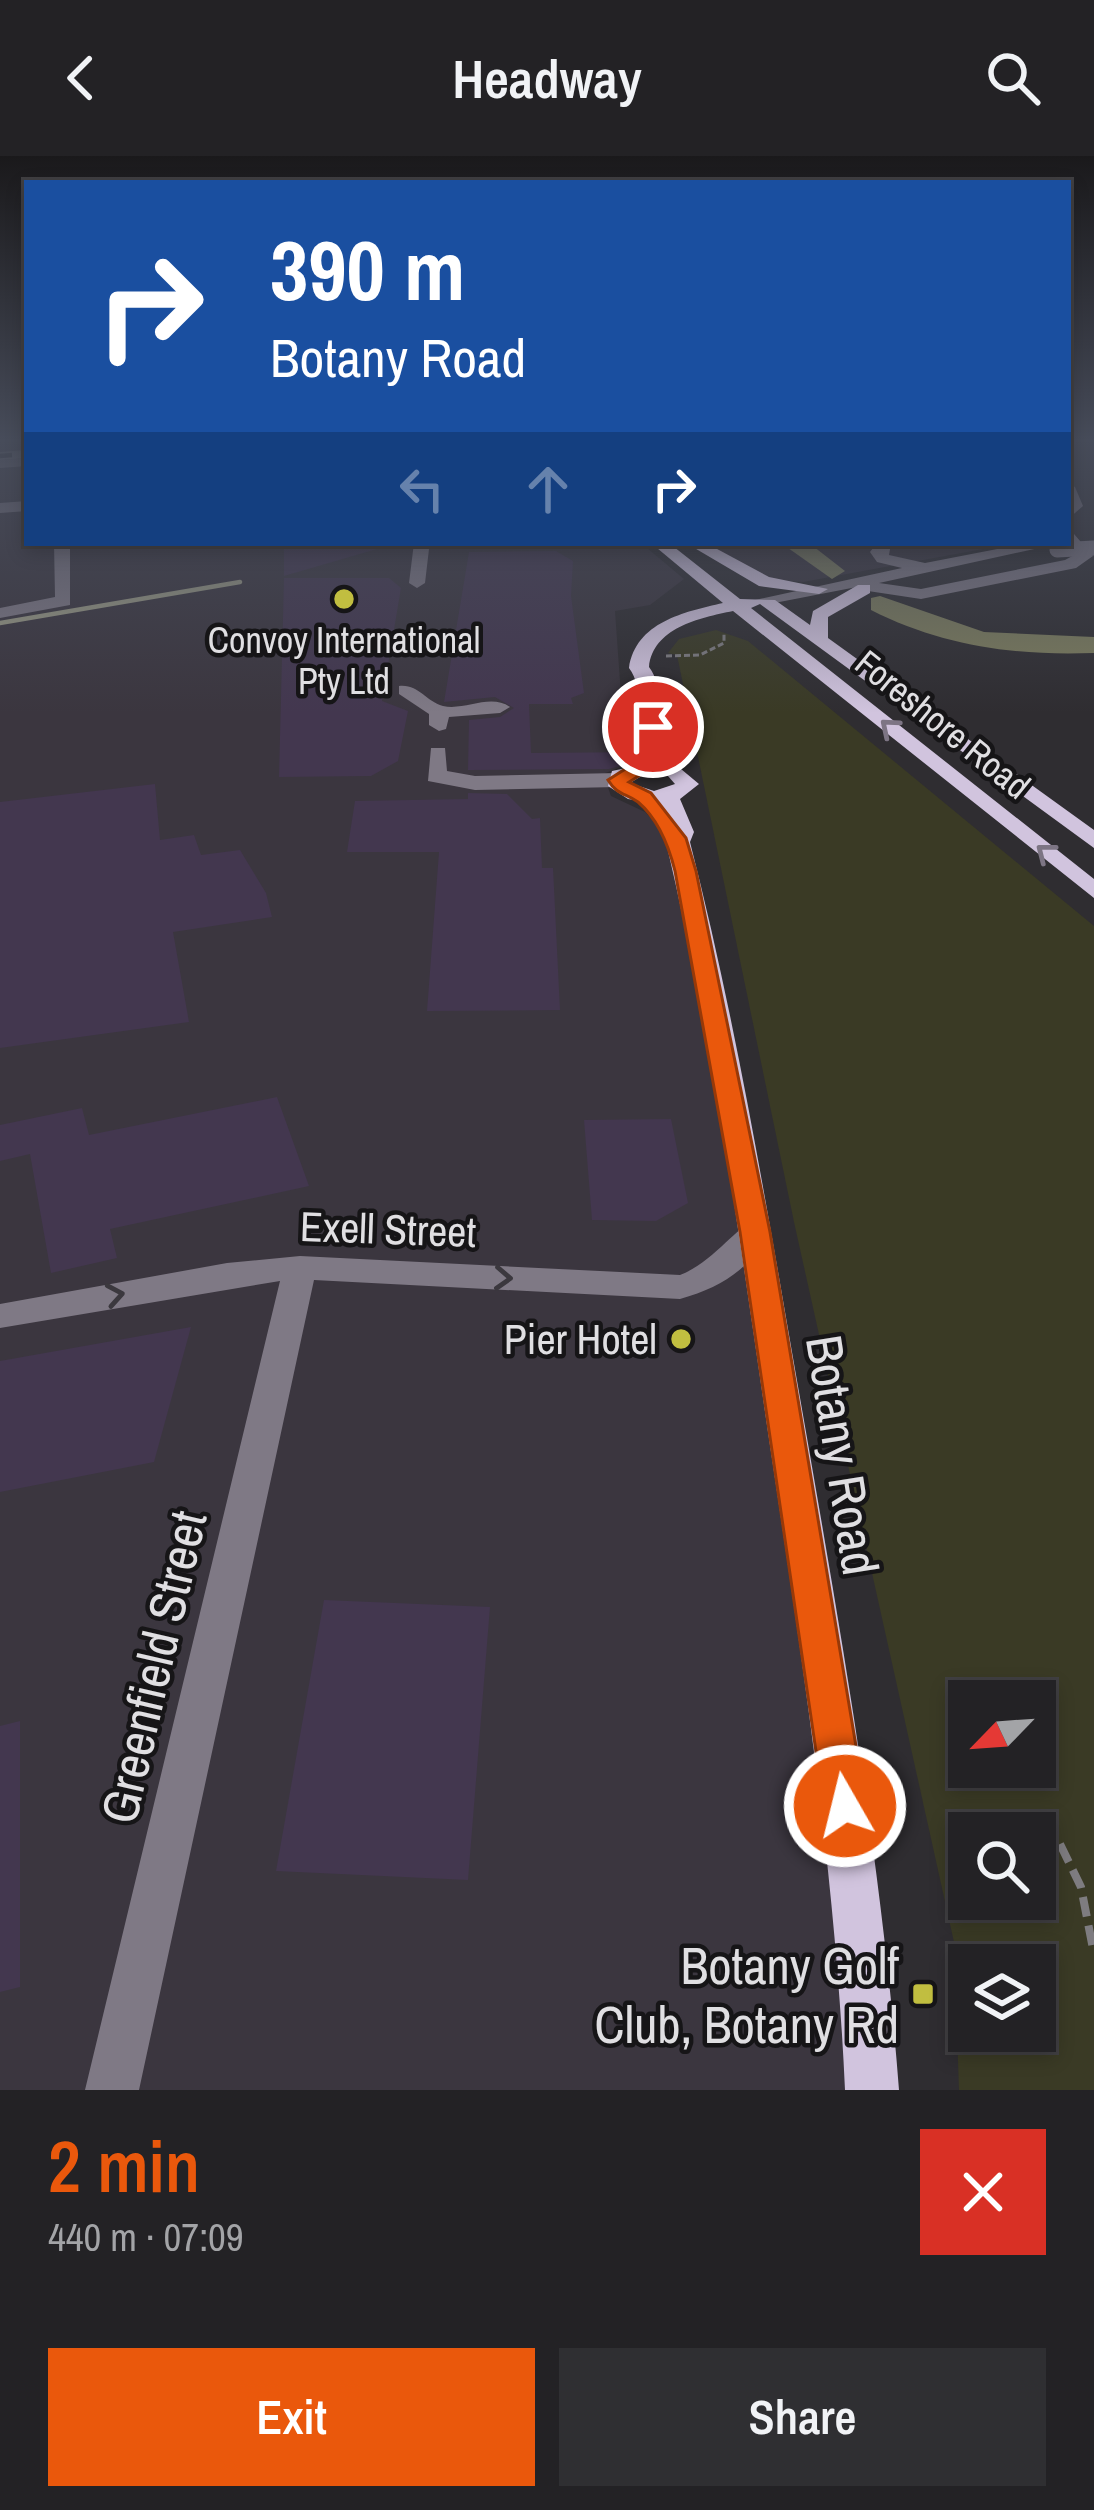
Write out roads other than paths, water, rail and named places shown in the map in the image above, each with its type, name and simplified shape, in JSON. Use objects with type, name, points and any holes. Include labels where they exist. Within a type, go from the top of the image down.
[{"type":"main road","points":[[663,546],[700,575],[756,606]]},
{"type":"main road","points":[[695,546],[756,606]]},
{"type":"main road","points":[[698,546],[765,582],[819,589]]},
{"type":"main road","points":[[654,767],[646,736],[653,727],[647,678],[659,648],[695,602],[700,575]]},
{"type":"main road","points":[[819,640],[818,615],[867,585]]},
{"type":"main road","points":[[659,648],[686,629],[756,606]]},
{"type":"main road","name":"Foreshore Road","points":[[756,606],[819,640],[1094,841]]},
{"type":"main road","name":"Foreshore Road","points":[[756,606],[817,668],[1094,890]]},
{"type":"main road","points":[[659,648],[691,632],[727,628],[750,632],[817,668]]},
{"type":"main road","points":[[654,767],[682,774],[688,784],[656,797],[624,790],[618,780],[654,767]]},
{"type":"main road","name":"Botany Road","points":[[656,797],[678,842],[755,1232],[865,1944],[872,2090]]},
{"type":"street","points":[[0,613],[64,601],[62,546]]},
{"type":"street","points":[[417,583],[422,546]]},
{"type":"street","points":[[867,585],[859,553],[881,546]]},
{"type":"street","points":[[885,546],[878,552],[883,559],[932,567]]},
{"type":"street","points":[[756,606],[1039,546]]},
{"type":"street","points":[[756,606],[1041,546]]},
{"type":"street","points":[[867,585],[921,594],[1070,564],[1085,556],[1066,546]]},
{"type":"street","points":[[406,690],[440,718],[500,706]]},
{"type":"street","points":[[437,752],[436,776],[475,783],[618,780]]},
{"type":"street","name":"Exell Street","points":[[0,1316],[227,1275],[300,1268],[680,1287],[714,1277],[738,1258],[755,1232]]},
{"type":"street","name":"Greenfield Street","points":[[112,2090],[300,1268]]},
{"type":"waterway","points":[[797,546],[832,571]]},
{"type":"waterway","points":[[0,623],[240,582]]},
{"type":"waterway","points":[[880,604],[957,635],[1038,646],[1094,645]]},
{"type":"place","name":"Convoy International Pty Ltd","points":[[344,599]]},
{"type":"place","name":"Pier Hotel","points":[[681,1339]]},
{"type":"place","name":"Botany Golf Club, Botany Rd","points":[[923,1994]]}]
